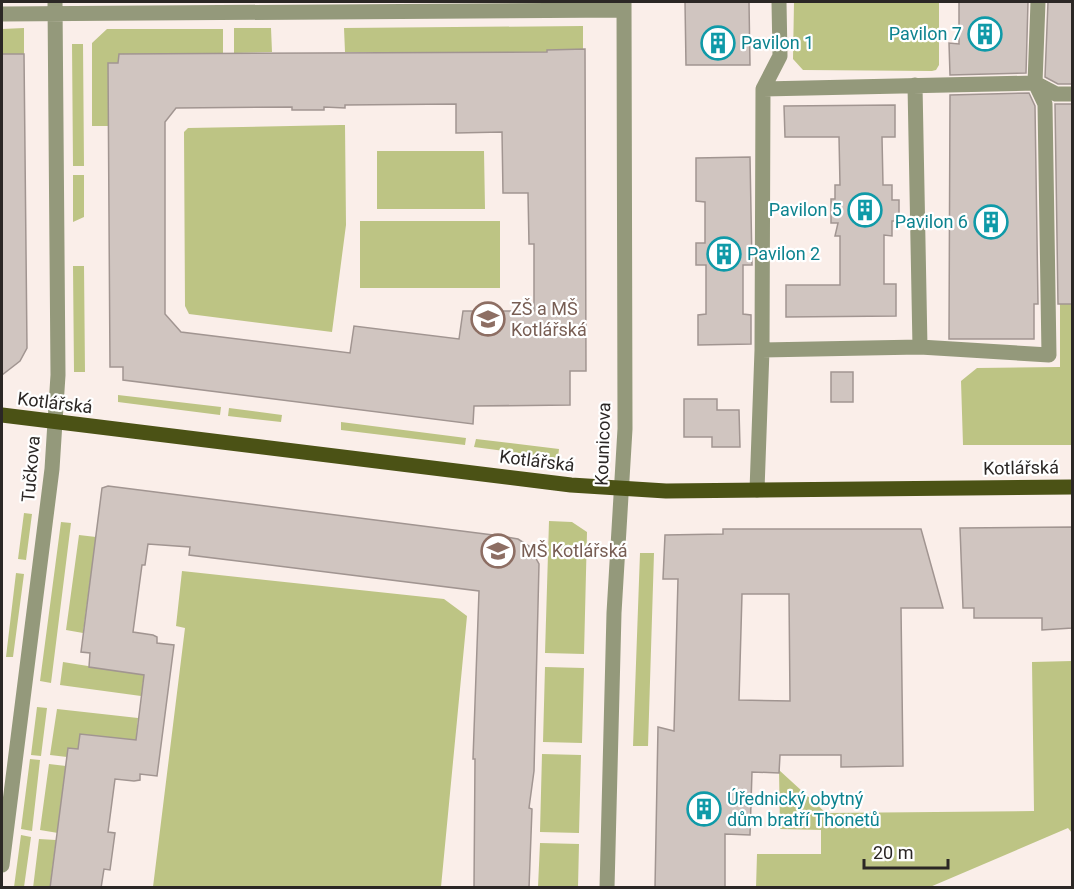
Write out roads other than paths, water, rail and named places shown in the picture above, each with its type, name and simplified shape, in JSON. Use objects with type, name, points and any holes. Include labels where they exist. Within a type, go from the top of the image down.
[{"type":"main road","name":"Kotlářská","points":[[2,415],[571,485],[621,489],[1072,487]]},
{"type":"street","points":[[757,490],[762,350],[763,89],[780,56],[779,2]]},
{"type":"street","points":[[762,350],[921,347],[1049,355],[1045,104],[1035,83],[1038,2]]},
{"type":"street","points":[[2,14],[55,7],[624,6]]},
{"type":"street","name":"Kounicova","points":[[607,888],[614,613],[625,429],[624,6]]},
{"type":"street","name":"Tučkova","points":[[2,865],[50,481],[58,375],[55,7]]},
{"type":"street","points":[[763,89],[1035,83],[1056,94],[1072,94]]},
{"type":"street","points":[[915,86],[921,347]]},
{"type":"place","name":"Pavilon 7","points":[[985,34]]},
{"type":"place","name":"Pavilon 1","points":[[718,43]]},
{"type":"place","name":"Pavilon 5","points":[[865,210]]},
{"type":"place","name":"Pavilon 6","points":[[991,222]]},
{"type":"place","name":"Pavilon 2","points":[[724,254]]},
{"type":"place","name":"ZŠ a MŠ Kotlářská","points":[[488,319]]},
{"type":"place","name":"MŠ Kotlářská","points":[[498,551]]},
{"type":"place","name":"Úřednický obytný dům bratří Thonetů","points":[[704,809]]}]
